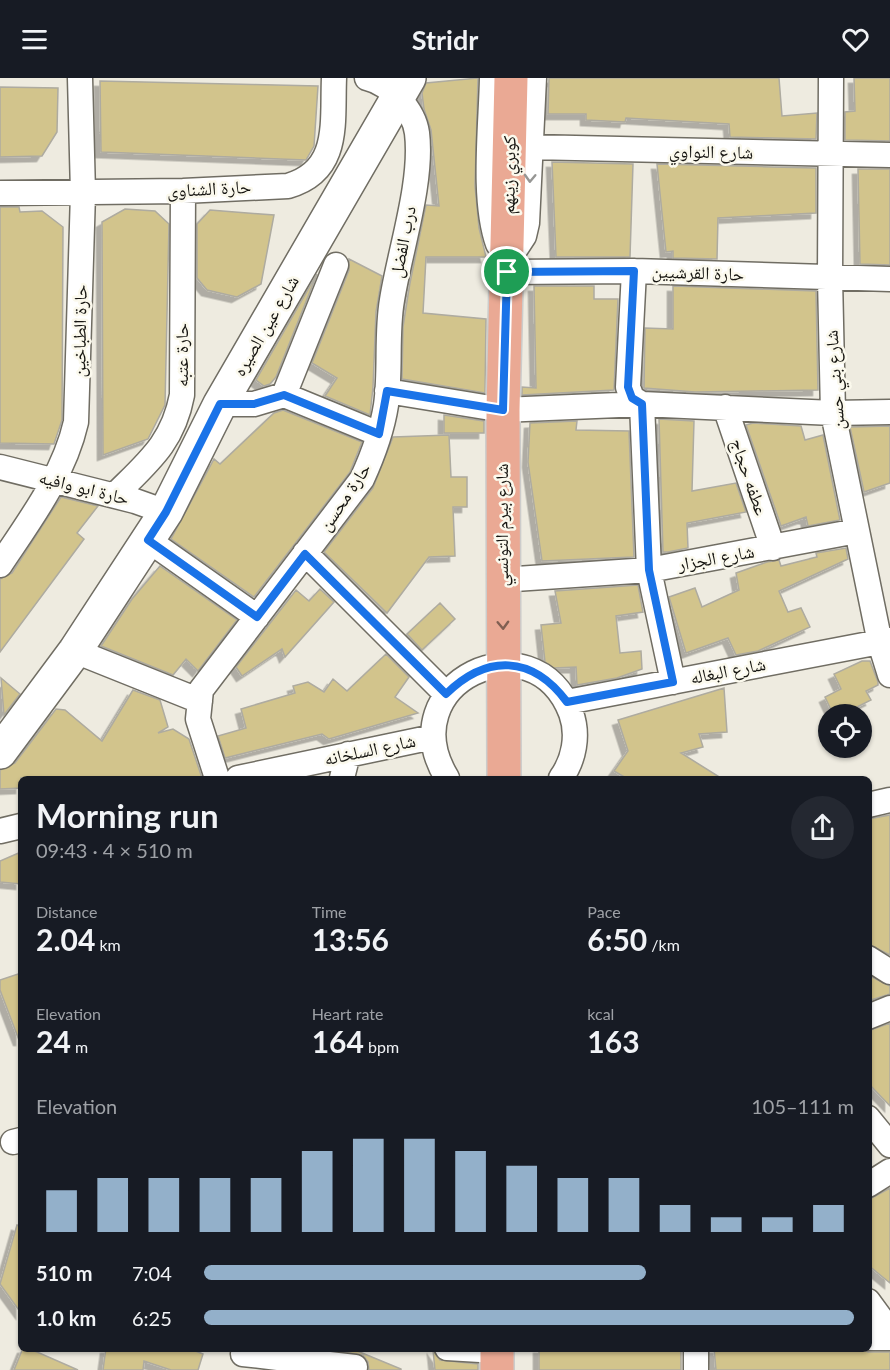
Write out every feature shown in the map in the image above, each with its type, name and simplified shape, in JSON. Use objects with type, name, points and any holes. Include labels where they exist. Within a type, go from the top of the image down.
[{"type":"main road","name":"كوبري زينهم","points":[[507,267],[511,78]]},
{"type":"main road","name":"شارع بيرم التونسي","points":[[504,776],[505,665],[502,580],[507,267]]},
{"type":"street","name":"حارة الطباخين","points":[[0,565],[7,543],[55,480],[72,441],[77,405],[83,194],[80,78]]},
{"type":"street","name":"حارة الشناوى","points":[[0,194],[183,191],[288,186],[305,181],[326,159],[331,144],[334,78]]},
{"type":"street","name":"درب الفضل","points":[[367,78],[404,89],[417,131],[417,166],[392,303],[387,391]]},
{"type":"street","name":"شارع بيرم التونسي","points":[[492,78],[490,201],[494,232],[507,267]]},
{"type":"street","points":[[507,267],[524,236],[527,223],[534,78]]},
{"type":"street","name":"شارع بني حسن","points":[[831,78],[829,155],[833,412],[857,531],[885,641],[890,675]]},
{"type":"street","name":"شارع عين الصيره","points":[[0,752],[75,651],[166,512],[220,404],[404,89]]},
{"type":"street","name":"شارع النواوي","points":[[531,147],[890,155]]},
{"type":"street","name":"حارة عتبه","points":[[115,495],[161,447],[172,432],[183,395],[183,191]]},
{"type":"street","points":[[284,395],[336,265]]},
{"type":"street","name":"حارة القرشيين","points":[[507,267],[890,279]]},
{"type":"street","points":[[634,271],[628,387],[632,398],[642,404]]},
{"type":"street","points":[[387,391],[503,410],[642,404],[833,412],[890,412]]},
{"type":"street","name":"حارة محسن","points":[[216,776],[198,719],[201,690],[362,479],[376,449],[387,391]]},
{"type":"street","points":[[220,404],[254,404],[284,395],[379,434]]},
{"type":"street","points":[[642,404],[649,570],[673,682]]},
{"type":"street","name":"عطفه حجاج","points":[[725,407],[773,548]]},
{"type":"street","name":"حارة ابو وافيه","points":[[0,467],[115,495],[166,512]]},
{"type":"street","name":"شارع الجزار","points":[[502,580],[649,570],[857,531]]},
{"type":"street","points":[[148,540],[257,617]]},
{"type":"street","points":[[305,554],[446,694]]},
{"type":"street","name":"شارع البغاله","points":[[567,702],[885,641]]},
{"type":"street","points":[[75,651],[200,701]]},
{"type":"street","points":[[446,776],[436,758],[433,737],[436,714],[446,694],[462,678],[482,668],[505,665],[524,667],[541,675],[556,687],[567,702],[573,719],[575,737],[568,776]]},
{"type":"street","name":"شارع السلخانه","points":[[273,776],[344,772],[433,737]]},
{"type":"street","points":[[872,804],[890,800]]},
{"type":"street","points":[[0,831],[18,827]]},
{"type":"street","points":[[872,961],[890,972]]},
{"type":"street","points":[[872,1015],[890,1008]]},
{"type":"street","points":[[872,1123],[890,1145]]},
{"type":"street","points":[[872,1182],[890,1171]]},
{"type":"street","points":[[872,1338],[890,1338]]},
{"type":"street","points":[[469,1352],[497,1357]]},
{"type":"street","points":[[696,1352],[696,1370]]},
{"type":"street","points":[[243,1354],[355,1362]]},
{"type":"building","points":[[478,78],[475,186],[479,228],[486,257],[426,257],[423,313],[486,319],[485,393],[402,379],[403,327],[426,205],[439,206],[431,130],[424,109],[422,93],[426,83]]},
{"type":"building","points":[[549,78],[779,78],[782,116],[817,113],[816,139],[730,137],[729,124],[626,118],[625,122],[586,120],[586,114],[548,114]]},
{"type":"building","points":[[854,78],[890,78],[890,141],[845,140],[845,112],[855,111]]},
{"type":"building","points":[[100,81],[318,86],[314,146],[306,160],[101,152]]},
{"type":"building","points":[[0,87],[58,88],[57,132],[42,156],[0,157]]},
{"type":"building","points":[[552,162],[633,164],[630,257],[556,257]]},
{"type":"building","points":[[657,164],[816,168],[816,213],[718,218],[717,259],[673,258],[673,251],[666,252]]},
{"type":"building","points":[[858,169],[890,169],[890,265],[860,264]]},
{"type":"building","points":[[0,207],[19,207],[20,212],[42,211],[63,227],[62,420],[54,444],[0,443]]},
{"type":"building","points":[[125,209],[155,211],[169,224],[165,405],[148,439],[103,455],[102,222]]},
{"type":"building","points":[[210,210],[274,215],[261,284],[237,297],[207,290],[197,278],[197,224]]},
{"type":"building","points":[[349,259],[382,276],[376,312],[370,415],[325,396],[337,378],[312,363],[349,270]]},
{"type":"building","points":[[317,274],[276,377],[270,384],[264,386],[256,380]]},
{"type":"building","points":[[534,286],[594,286],[594,299],[618,299],[614,390],[522,395],[522,387],[536,388]]},
{"type":"building","points":[[673,286],[816,291],[818,390],[695,392],[644,388],[645,328],[673,329]]},
{"type":"building","points":[[283,410],[362,442],[350,472],[254,597],[171,539],[214,459],[220,464],[274,413]]},
{"type":"building","points":[[444,415],[484,421],[484,433],[444,433]]},
{"type":"building","points":[[659,419],[694,421],[692,491],[736,483],[746,512],[687,523],[688,548],[668,552],[663,552]]},
{"type":"building","points":[[577,421],[576,430],[629,431],[634,557],[542,561],[528,462],[530,423]]},
{"type":"building","points":[[753,423],[801,426],[805,440],[823,435],[840,520],[808,526],[806,517],[781,526],[746,425]]},
{"type":"building","points":[[890,426],[890,483],[864,492],[850,427]]},
{"type":"building","points":[[449,435],[451,477],[467,477],[467,507],[453,507],[455,556],[429,557],[387,613],[324,552],[373,488],[393,437]]},
{"type":"building","points":[[61,497],[98,506],[77,533],[84,539],[0,652],[0,579],[12,573]]},
{"type":"building","points":[[846,548],[848,559],[779,591],[788,612],[801,608],[810,627],[758,651],[736,655],[728,638],[686,653],[669,597],[695,588],[702,607],[739,590],[736,573],[767,562],[779,560],[781,566],[817,557],[816,553]]},
{"type":"building","points":[[160,566],[237,620],[198,671],[186,659],[173,675],[101,646],[132,599]]},
{"type":"building","points":[[638,585],[643,612],[616,616],[620,653],[641,651],[642,669],[617,678],[577,685],[576,667],[554,668],[545,662],[541,625],[561,623],[555,591]]},
{"type":"building","points":[[320,589],[334,602],[285,657],[282,649],[242,676],[236,667],[296,590],[309,601]]},
{"type":"building","points":[[440,603],[455,619],[422,650],[407,634]]},
{"type":"building","points":[[386,654],[409,677],[395,697],[418,713],[329,739],[322,734],[225,758],[218,736],[246,728],[241,709],[295,693],[293,686],[308,682],[324,692],[333,679],[347,691]]},
{"type":"building","points":[[862,661],[870,661],[878,685],[866,691],[871,700],[863,704],[828,704],[825,697],[841,689],[834,674]]},
{"type":"building","points":[[1,678],[20,694],[4,715]]},
{"type":"building","points":[[724,688],[727,732],[699,734],[703,747],[681,753],[718,776],[623,776],[614,771],[628,751],[618,720]]},
{"type":"building","points":[[133,690],[160,700],[168,727],[158,733],[173,729],[189,739],[201,776],[18,776],[18,788],[0,789],[0,770],[15,763],[56,709],[65,710],[102,741]]},
{"type":"building","points":[[890,815],[890,955],[872,946],[872,818]]},
{"type":"building","points":[[18,853],[18,884],[0,882],[0,861]]},
{"type":"building","points":[[18,974],[18,1037],[0,990],[0,980]]},
{"type":"building","points":[[872,977],[890,986],[890,994],[872,1000]]},
{"type":"building","points":[[890,1023],[890,1106],[872,1087],[872,1030]]},
{"type":"building","points":[[890,1188],[890,1283],[872,1268],[872,1198]]},
{"type":"building","points":[[17,1225],[18,1225],[18,1309],[0,1284]]},
{"type":"building","points":[[21,1352],[37,1352],[78,1370],[14,1370]]},
{"type":"building","points":[[105,1352],[198,1352],[203,1354],[198,1370],[171,1370],[144,1361],[143,1370],[103,1370]]},
{"type":"building","points":[[342,1352],[360,1352],[401,1370],[369,1370],[368,1362],[363,1355]]},
{"type":"building","points":[[433,1352],[440,1360],[478,1364],[478,1370],[435,1370]]},
{"type":"building","points":[[539,1352],[681,1352],[681,1370],[539,1370]]},
{"type":"building","points":[[714,1352],[890,1352],[890,1370],[716,1370]]},
{"type":"route","points":[[634,271],[628,387],[632,398],[642,404],[649,570],[673,682],[567,702],[556,687],[541,675],[524,667],[505,665],[482,668],[462,678],[446,694],[305,554],[257,617],[148,540],[166,512],[220,404],[254,404],[284,395],[379,434],[387,391],[503,410],[507,272],[634,271]]}]
